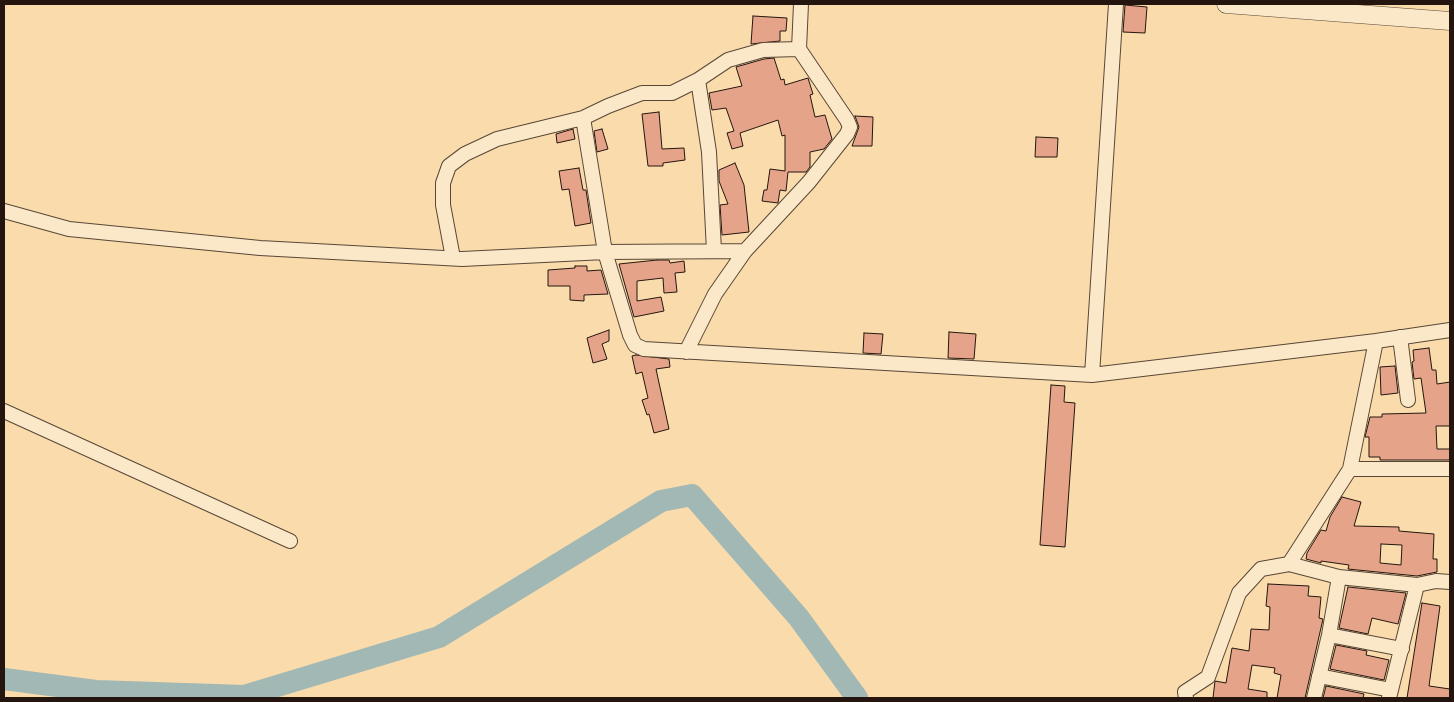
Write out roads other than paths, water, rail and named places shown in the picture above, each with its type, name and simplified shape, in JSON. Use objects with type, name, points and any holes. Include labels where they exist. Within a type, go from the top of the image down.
[{"type":"street","points":[[686,352],[715,294],[745,251],[809,182],[850,128],[848,120],[799,49],[802,4]]},
{"type":"street","points":[[1092,375],[1116,4]]},
{"type":"street","points":[[1226,4],[1450,21]]},
{"type":"street","points":[[453,258],[443,205],[443,183],[449,166],[465,154],[497,139],[583,118],[642,93],[672,92],[698,80],[728,60],[763,50],[799,49]]},
{"type":"street","points":[[698,80],[709,152],[714,251]]},
{"type":"street","points":[[583,118],[606,252],[634,345],[644,349],[1092,375],[1376,341],[1450,330]]},
{"type":"street","points":[[4,211],[68,229],[260,248],[453,258],[606,252],[745,251]]},
{"type":"street","points":[[1400,337],[1408,400]]},
{"type":"street","points":[[1289,564],[1350,469],[1376,341]]},
{"type":"street","points":[[4,411],[290,541]]},
{"type":"street","points":[[1350,469],[1450,469]]},
{"type":"street","points":[[1186,698],[1185,692],[1208,677],[1239,593],[1261,568],[1289,564],[1339,577],[1417,585],[1436,581],[1450,582]]},
{"type":"street","points":[[1314,698],[1329,635],[1339,577]]},
{"type":"street","points":[[1319,676],[1390,694],[1417,585]]},
{"type":"street","points":[[1329,635],[1402,649]]},
{"type":"waterway","points":[[4,679],[96,691],[244,696],[439,637],[661,501],[692,495],[799,618],[857,698]]}]
